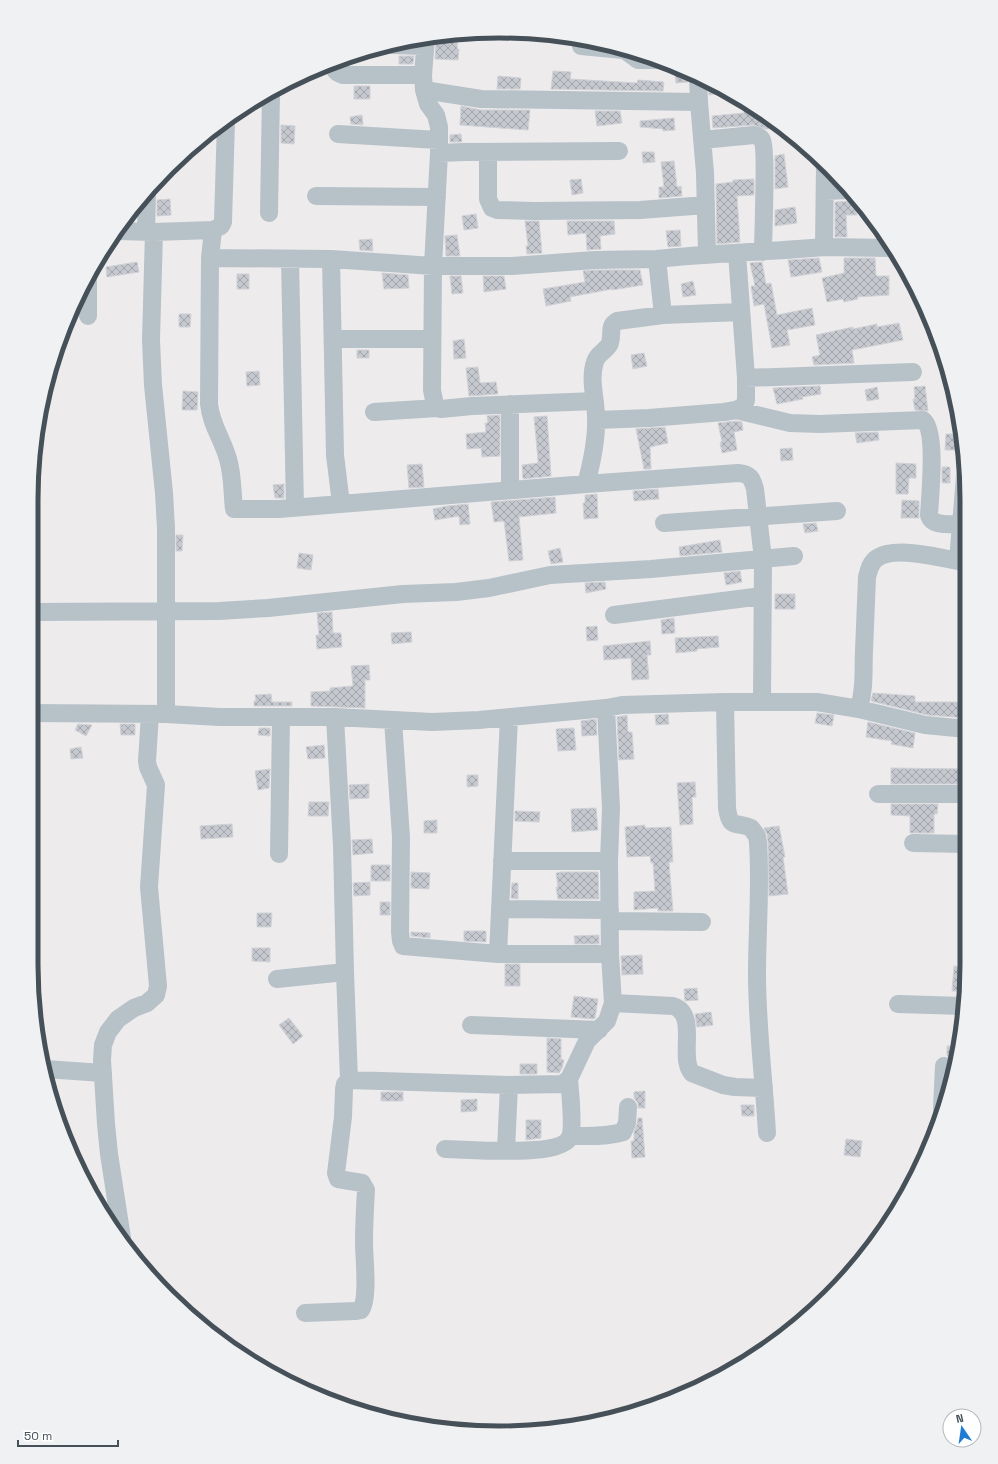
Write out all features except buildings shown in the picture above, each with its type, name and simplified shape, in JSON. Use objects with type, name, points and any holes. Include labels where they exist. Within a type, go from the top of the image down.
[{"type":"street","points":[[425,44],[423,82],[428,104],[436,115],[439,127],[433,266],[432,339],[432,390],[437,408]]},
{"type":"street","points":[[581,46],[586,46]]},
{"type":"street","points":[[335,68],[338,74],[423,82],[481,98],[699,102]]},
{"type":"street","points":[[698,84],[705,173],[707,254]]},
{"type":"street","points":[[269,213],[271,99]]},
{"type":"street","points":[[124,231],[213,230],[221,226],[223,222],[226,128]]},
{"type":"street","points":[[338,134],[488,152],[619,151]]},
{"type":"street","points":[[702,140],[754,135],[763,140],[765,157],[763,252]]},
{"type":"street","points":[[488,152],[488,199],[492,208],[497,210],[640,210],[706,205]]},
{"type":"street","points":[[824,247],[825,173]]},
{"type":"street","points":[[826,191],[842,190]]},
{"type":"street","points":[[316,196],[436,197]]},
{"type":"street","points":[[120,1227],[106,1124],[103,1045],[108,1032],[118,1019],[134,1008],[147,1003],[156,996],[158,986],[149,887],[156,785],[147,761],[158,714],[165,610],[166,528],[153,385],[150,232],[148,200]]},
{"type":"street","points":[[213,230],[210,258],[209,404],[210,416],[229,460],[234,509],[295,508],[586,484],[745,473],[752,479],[755,489],[763,559],[762,702]]},
{"type":"street","points":[[210,258],[331,259],[433,266],[512,266],[595,260],[657,259],[707,254],[763,252],[824,247],[885,248]]},
{"type":"street","points":[[736,410],[744,406],[746,400],[746,378],[737,253]]},
{"type":"street","points":[[290,259],[295,508]]},
{"type":"street","points":[[331,259],[335,455],[341,504]]},
{"type":"street","points":[[657,259],[663,315]]},
{"type":"street","points":[[88,291],[88,316]]},
{"type":"street","points":[[586,484],[596,437],[596,401],[594,380],[595,360],[610,343],[612,323],[622,319],[663,315],[741,312]]},
{"type":"street","points":[[333,339],[432,339]]},
{"type":"street","points":[[746,378],[913,372]]},
{"type":"street","points":[[374,412],[510,404],[596,401]]},
{"type":"street","points":[[510,404],[510,490]]},
{"type":"street","points":[[596,420],[649,418],[736,410],[790,422],[820,424],[923,420],[928,426],[931,450],[930,519],[932,521],[944,524],[960,524]]},
{"type":"street","points":[[664,523],[837,511]]},
{"type":"street","points":[[859,709],[863,694],[864,682],[867,576],[874,561],[885,554],[911,553],[960,561]]},
{"type":"street","points":[[38,612],[165,610],[219,611],[268,608],[403,594],[456,592],[489,588],[557,574],[652,569],[794,556]]},
{"type":"street","points":[[614,615],[762,596]]},
{"type":"street","points":[[38,713],[158,714],[220,717],[335,717],[432,722],[509,717],[606,708],[622,705],[725,702],[817,702],[859,709],[925,725],[960,728]]},
{"type":"street","points":[[725,702],[726,798],[728,818],[732,823],[751,828],[757,836],[758,843],[758,1012],[767,1133]]},
{"type":"street","points":[[349,1080],[508,1085],[562,1084],[569,1079],[587,1041],[607,1021],[613,1003],[610,954],[609,861],[611,808],[606,708]]},
{"type":"street","points":[[279,854],[281,717]]},
{"type":"street","points":[[305,1313],[361,1310],[364,1306],[365,1296],[364,1241],[366,1190],[362,1183],[338,1179],[336,1173],[343,1117],[344,1088],[349,1080],[344,972],[342,846],[335,717]]},
{"type":"street","points":[[498,954],[509,717]]},
{"type":"street","points":[[393,720],[401,837],[400,932],[403,946],[498,954],[610,954]]},
{"type":"street","points":[[878,794],[960,794]]},
{"type":"street","points":[[913,843],[960,844]]},
{"type":"street","points":[[502,861],[609,861]]},
{"type":"street","points":[[500,909],[702,922]]},
{"type":"street","points":[[277,979],[344,972]]},
{"type":"street","points":[[613,1003],[673,1006],[678,1008],[682,1012],[686,1023],[688,1040],[686,1063],[688,1069],[692,1073],[735,1088],[764,1088]]},
{"type":"street","points":[[898,1004],[958,1006]]},
{"type":"street","points":[[471,1025],[598,1030]]},
{"type":"street","points":[[943,1088],[944,1066]]},
{"type":"street","points":[[50,1069],[103,1074]]},
{"type":"street","points":[[445,1148],[536,1151],[551,1149],[568,1141],[571,1136],[572,1108],[569,1079]]},
{"type":"street","points":[[506,1150],[508,1085]]},
{"type":"street","points":[[571,1136],[604,1135],[623,1132],[627,1123],[628,1107]]}]
